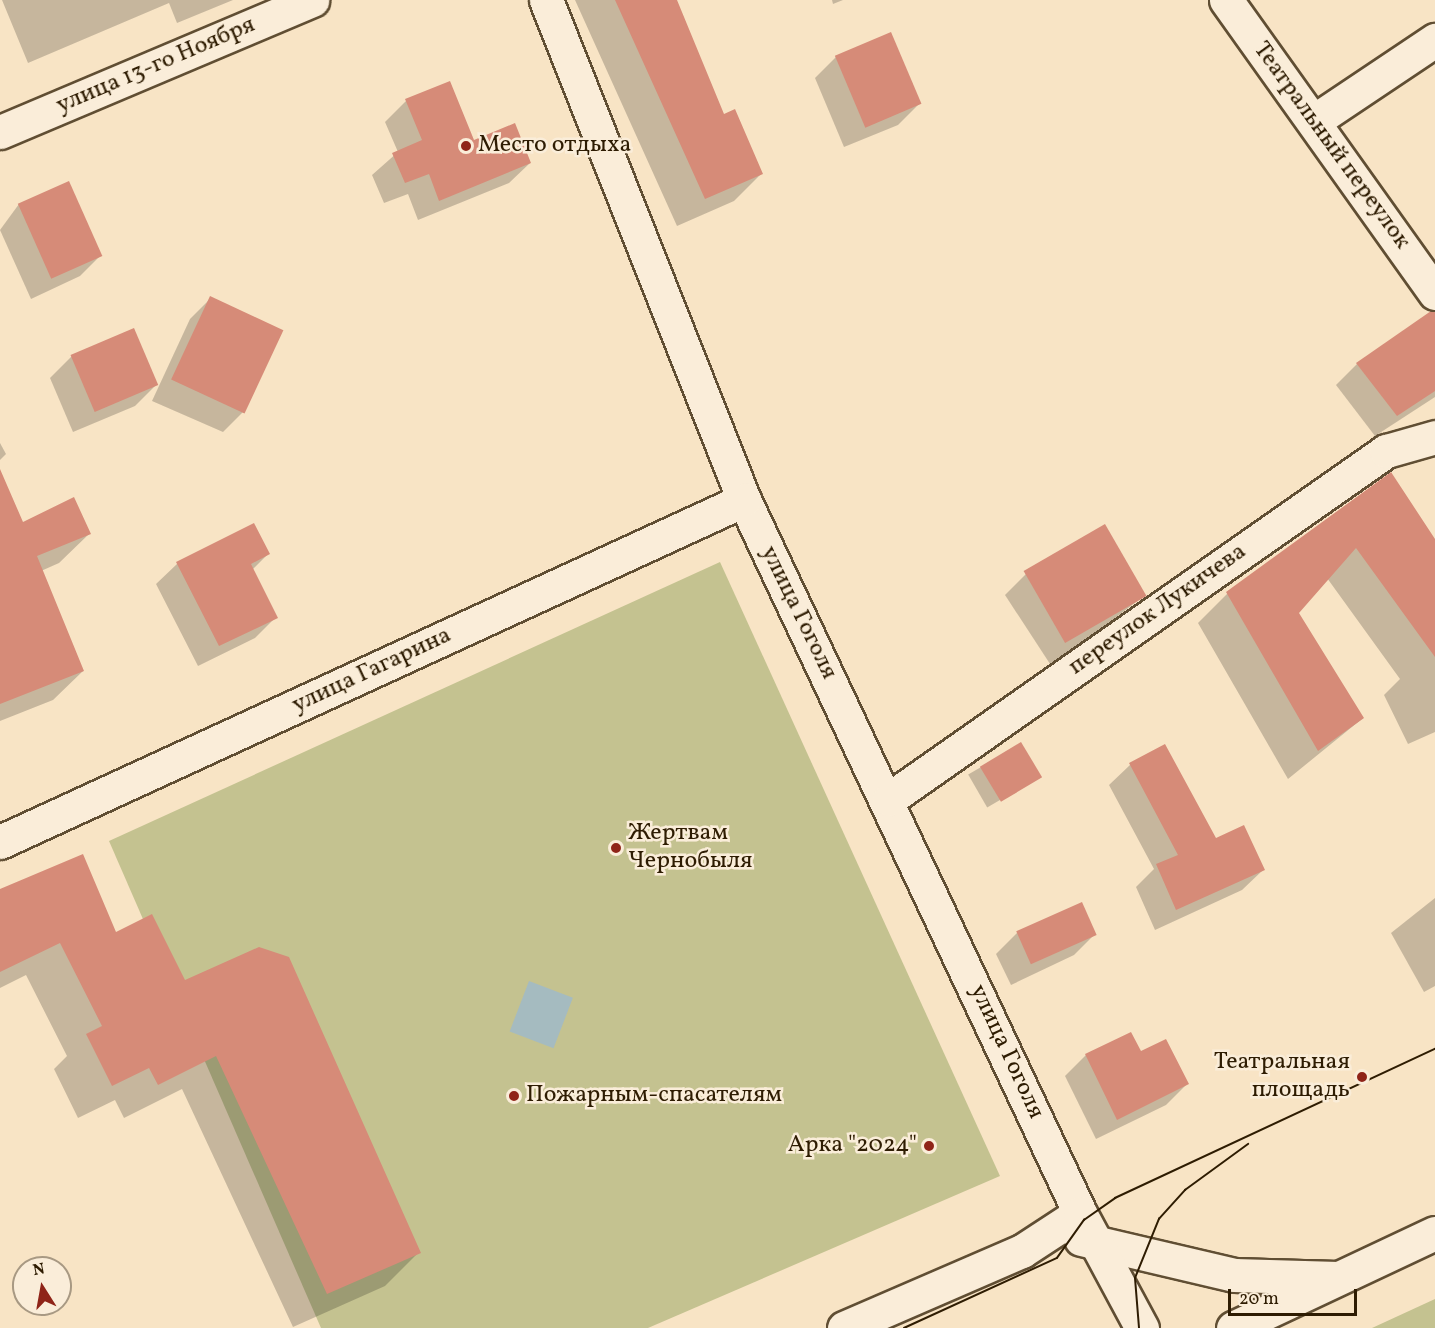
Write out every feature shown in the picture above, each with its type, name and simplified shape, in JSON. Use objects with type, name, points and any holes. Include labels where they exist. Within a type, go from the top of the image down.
[{"type":"street","name":"улица 13-го Ноября","points":[[0,132],[312,0]]},
{"type":"street","name":"улица Гоголя","points":[[546,0],[744,500],[889,799],[1087,1226],[1142,1328]]},
{"type":"street","name":"Театральный переулок","points":[[1226,0],[1435,293]]},
{"type":"street","points":[[1314,121],[1435,40]]},
{"type":"street","name":"переулок Лукичева","points":[[889,799],[1386,451],[1435,437]]},
{"type":"street","name":"улица Гагарина","points":[[0,842],[744,500]]},
{"type":"street","points":[[844,1328],[1022,1251],[1087,1226],[1234,1275],[1338,1278]]},
{"type":"street","points":[[1233,1328],[1435,1233]]},
{"type":"shaded area","points":[[720,562],[1000,1176],[648,1328],[321,1328],[109,841]]},
{"type":"shaded area","points":[[1435,1299],[1435,1328],[1372,1328]]},
{"type":"water","points":[[529,981],[573,998],[554,1048],[510,1031]]},
{"type":"building","points":[[615,0],[677,0],[724,114],[735,109],[763,174],[705,199]]},
{"type":"building","points":[[891,32],[921,104],[865,128],[835,56]]},
{"type":"building","name":"Место отдыха","points":[[450,81],[474,140],[515,123],[531,163],[439,201],[429,174],[405,183],[392,153],[422,140],[405,99]]},
{"type":"building","points":[[69,181],[102,256],[51,279],[18,204]]},
{"type":"building","points":[[210,296],[283,330],[245,414],[171,379]]},
{"type":"building","points":[[1431,311],[1435,311],[1435,391],[1397,416],[1356,363]]},
{"type":"building","points":[[134,328],[158,385],[95,412],[70,355]]},
{"type":"building","points":[[0,469],[23,522],[74,497],[91,534],[37,556],[84,671],[0,704]]},
{"type":"building","points":[[1391,472],[1435,539],[1435,657],[1356,548],[1299,613],[1364,718],[1318,751],[1226,592]]},
{"type":"building","points":[[254,523],[270,554],[251,564],[278,618],[219,646],[176,562]]},
{"type":"building","points":[[1105,524],[1146,596],[1065,643],[1024,571]]},
{"type":"building","points":[[1021,742],[1042,777],[1001,802],[980,767]]},
{"type":"building","points":[[1165,744],[1216,838],[1244,825],[1265,870],[1176,910],[1156,864],[1178,855],[1129,763]]},
{"type":"building","points":[[83,854],[116,932],[152,914],[185,980],[259,947],[289,957],[421,1253],[327,1294],[216,1056],[158,1085],[149,1068],[112,1086],[86,1034],[102,1026],[60,943],[0,972],[0,889]]},
{"type":"building","points":[[1082,902],[1097,935],[1031,964],[1016,931]]},
{"type":"building","points":[[1131,1032],[1141,1051],[1166,1039],[1189,1084],[1117,1120],[1085,1054]]},
{"type":"tram line","points":[[904,1328],[1057,1258],[1084,1220],[1115,1198],[1435,1049]]},
{"type":"tram line","points":[[1139,1328],[1135,1278],[1159,1219],[1185,1190],[1248,1144]]},
{"type":"place","name":"Место отдыха","points":[[466,146]]},
{"type":"place","name":"Жертвам Чернобыля","points":[[616,848]]},
{"type":"place","name":"Театральная площадь","points":[[1362,1077]]},
{"type":"place","name":"Пожарным-спасателям","points":[[514,1096]]},
{"type":"place","name":"Арка \"2024\"","points":[[929,1146]]}]
